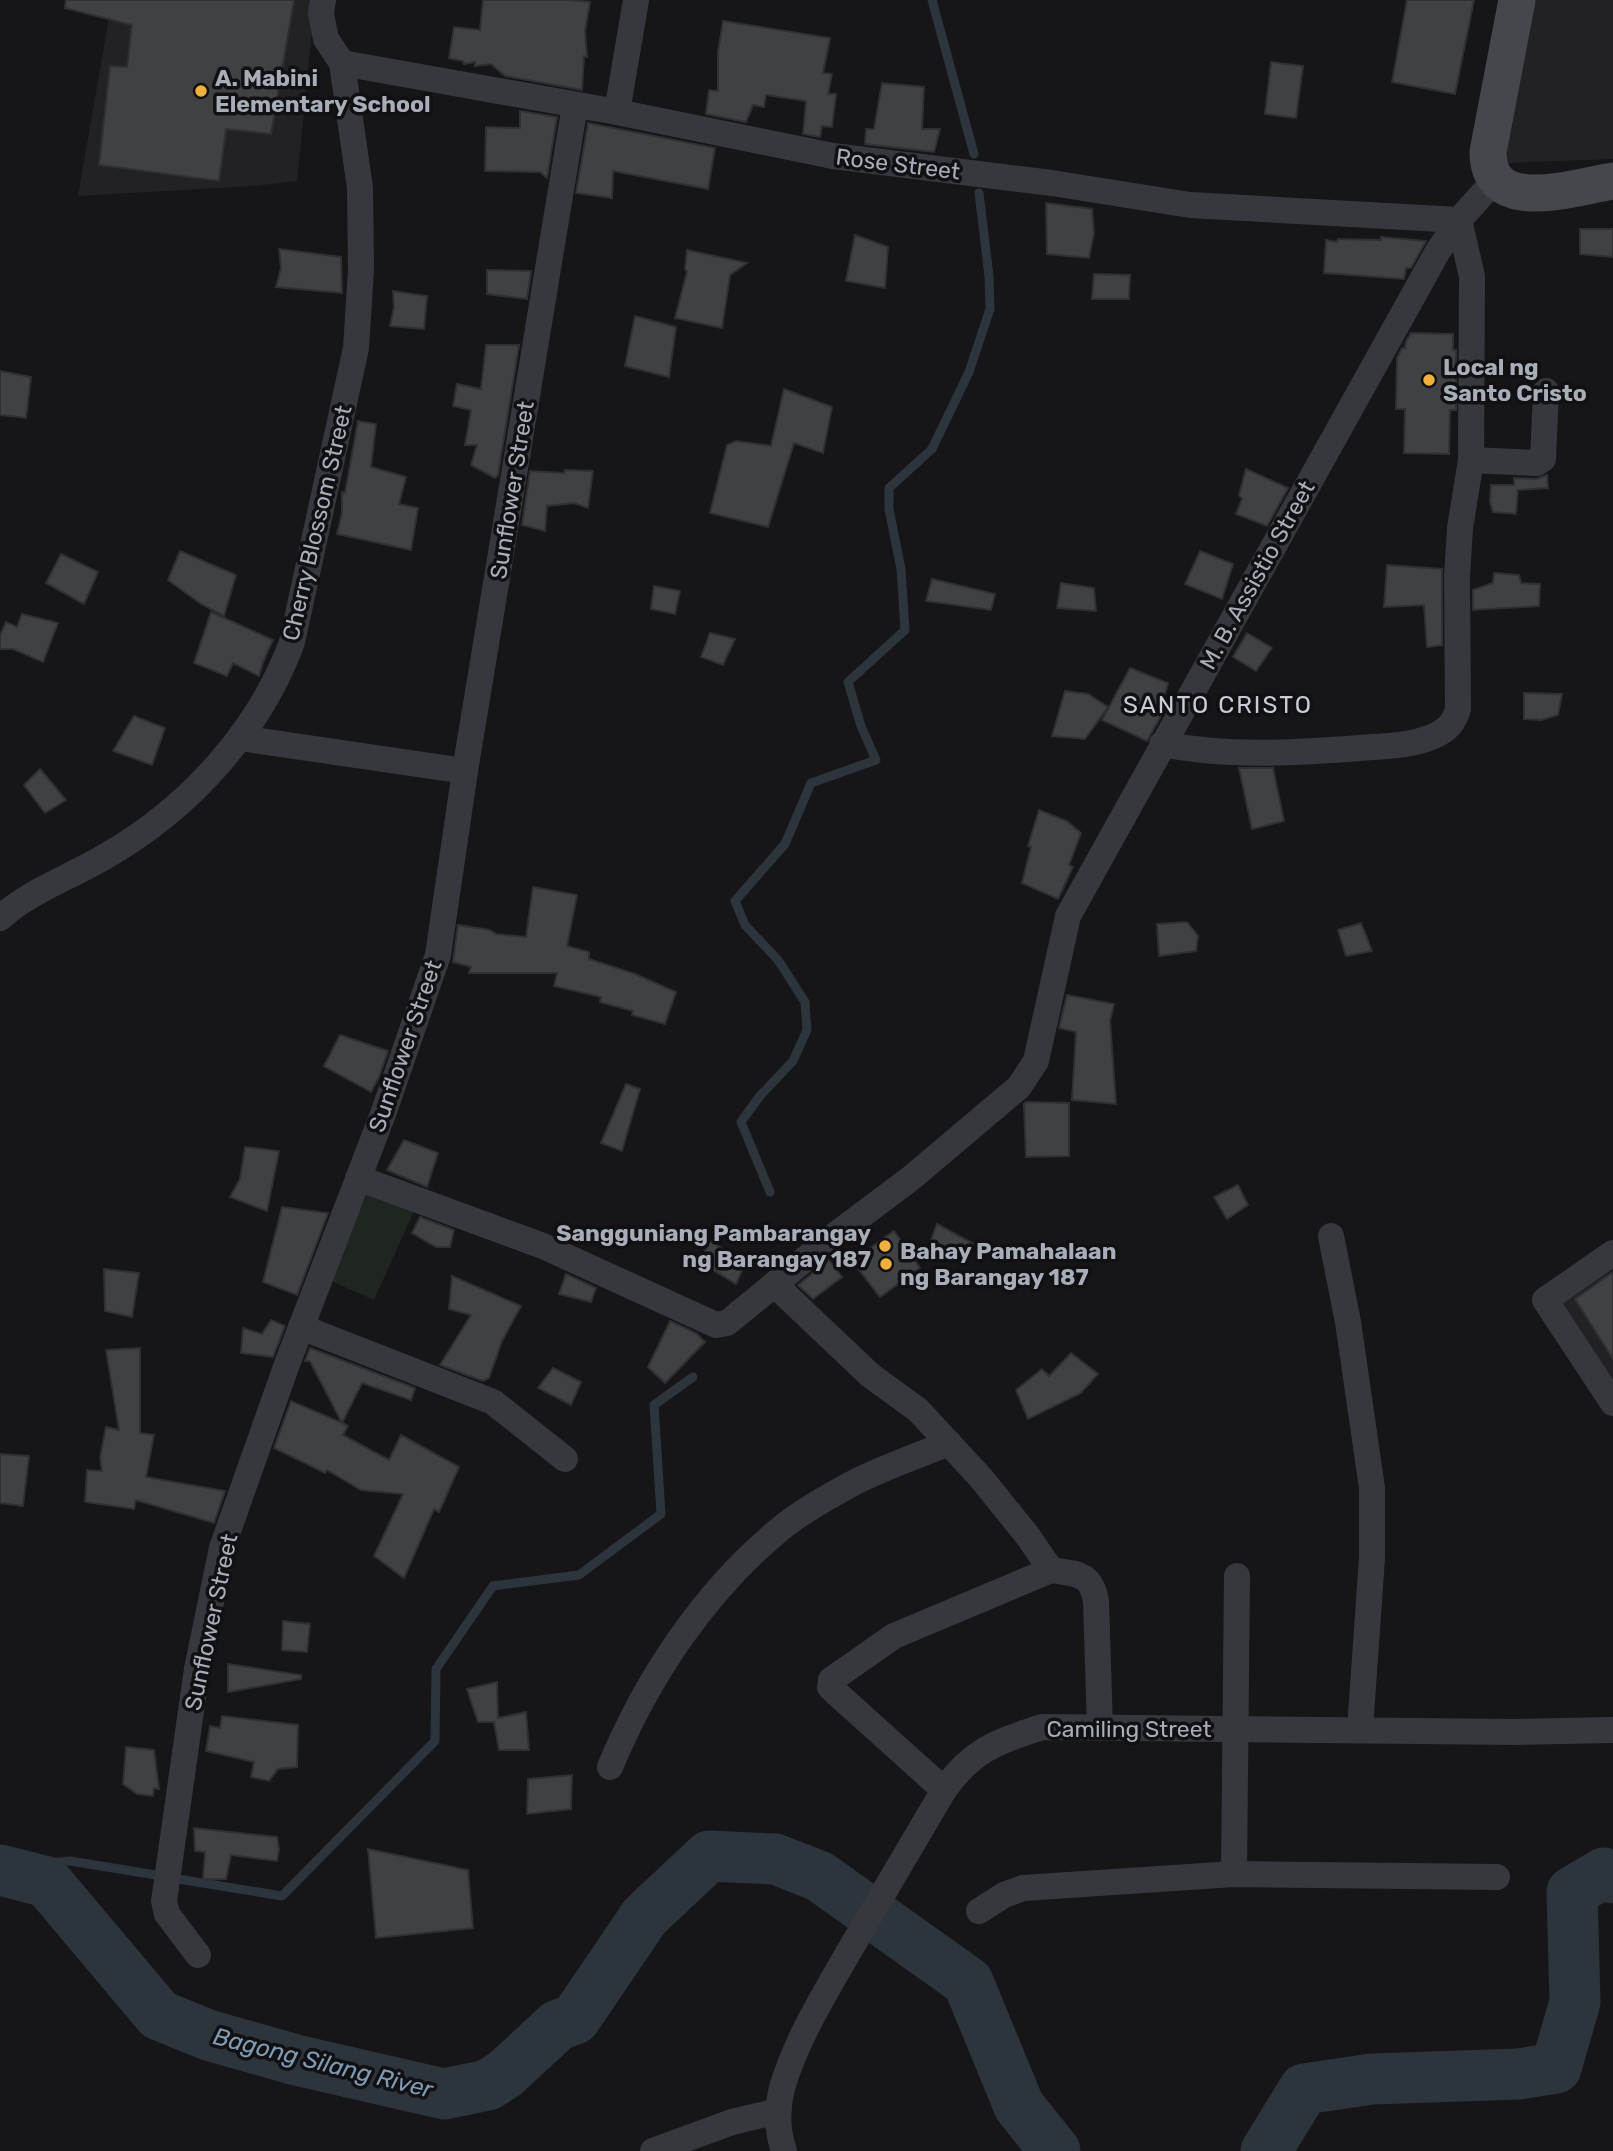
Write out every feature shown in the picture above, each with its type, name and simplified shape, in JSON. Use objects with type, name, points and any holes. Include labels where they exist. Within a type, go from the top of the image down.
[{"type":"main road","points":[[1517,0],[1488,152],[1488,167],[1495,180],[1509,189],[1531,194],[1613,181]]},
{"type":"street","name":"Cherry Blossom Street","points":[[0,918],[15,904],[104,857],[153,826],[240,738],[265,700],[292,642],[356,348],[361,270],[360,188],[342,63],[326,39],[321,15],[323,0]]},
{"type":"street","points":[[617,112],[636,0]]},
{"type":"street","name":"Rose Street","points":[[342,63],[617,112],[833,156],[1052,183],[1191,205],[1459,220]]},
{"type":"street","name":"Sunflower Street","points":[[198,1955],[167,1914],[164,1901],[197,1668],[222,1548],[438,955],[465,771],[575,105]]},
{"type":"street","name":"M. B. Assistio Street","points":[[358,1178],[543,1246],[716,1325],[727,1323],[826,1242],[910,1179],[1019,1087],[1036,1061],[1068,916],[1438,251],[1459,220],[1495,180]]},
{"type":"street","points":[[1162,744],[1195,750],[1243,753],[1305,752],[1402,744],[1434,736],[1453,723],[1458,709],[1457,576],[1460,528],[1471,460],[1472,276],[1459,220]]},
{"type":"street","points":[[1471,460],[1537,463],[1543,459],[1546,391]]},
{"type":"street","points":[[240,738],[465,771]]},
{"type":"street","points":[[1331,1236],[1348,1322],[1372,1488],[1373,1558],[1360,1730]]},
{"type":"street","points":[[1613,1253],[1545,1300],[1613,1403]]},
{"type":"street","points":[[775,1285],[870,1375],[918,1410],[981,1478],[1020,1525],[1051,1570]]},
{"type":"street","points":[[301,1327],[493,1402],[565,1459]]},
{"type":"street","points":[[610,1767],[625,1731],[664,1661],[706,1605],[779,1530],[846,1487],[949,1443]]},
{"type":"street","points":[[944,1790],[834,1691],[830,1687],[831,1680],[894,1636],[1051,1570],[1086,1577],[1094,1586],[1100,1728]]},
{"type":"street","points":[[1234,1874],[1237,1576]]},
{"type":"street","name":"Camiling Street","points":[[783,2151],[778,2111],[783,2087],[801,2040],[834,1978],[944,1790],[959,1769],[997,1742],[1042,1727],[1613,1730]]},
{"type":"street","points":[[979,1911],[1004,1895],[1023,1888],[1234,1874],[1497,1877]]},
{"type":"street","points":[[653,2151],[732,2122],[778,2111]]},
{"type":"shaded area","name":"A. Mabini Elementary School","points":[[112,0],[315,0],[297,181],[78,196]]},
{"type":"shaded area","points":[[1532,0],[1613,0],[1613,159],[1502,163]]},
{"type":"shaded area","points":[[369,1189],[415,1209],[374,1300],[329,1280]]},
{"type":"shaded area","points":[[1613,1270],[1613,1379],[1561,1303]]},
{"type":"building","name":"A. Mabini Elementary School","points":[[66,0],[294,0],[271,134],[226,129],[219,181],[99,165],[110,66],[127,67],[132,25],[65,8]]},
{"type":"building","points":[[483,0],[590,2],[585,31],[587,57],[584,56],[582,90],[505,76],[491,64],[475,66],[475,62],[464,64],[463,61],[449,58],[454,27],[480,30]]},
{"type":"building","points":[[1407,0],[1474,0],[1455,94],[1392,82]]},
{"type":"building","points":[[723,21],[830,38],[823,73],[832,74],[828,94],[836,94],[832,127],[822,126],[820,137],[803,134],[806,101],[766,95],[764,107],[753,105],[746,122],[706,114],[709,90],[718,91],[718,52]]},
{"type":"building","points":[[1271,62],[1303,66],[1296,118],[1265,114]]},
{"type":"building","points":[[882,83],[924,87],[922,129],[940,129],[934,152],[865,144],[866,129],[874,129]]},
{"type":"building","points":[[520,111],[557,117],[547,178],[540,172],[485,171],[486,127],[520,128]]},
{"type":"building","points":[[588,123],[715,148],[708,189],[613,171],[612,198],[576,193]]},
{"type":"building","points":[[1046,203],[1092,209],[1094,233],[1089,258],[1047,254]]},
{"type":"building","points":[[1580,229],[1613,229],[1613,257],[1580,254]]},
{"type":"building","points":[[855,235],[888,247],[885,288],[846,281]]},
{"type":"building","points":[[1381,237],[1426,241],[1411,268],[1406,268],[1404,279],[1324,273],[1326,240],[1381,240]]},
{"type":"building","points":[[279,249],[341,257],[342,293],[276,287],[281,268]]},
{"type":"building","points":[[687,250],[747,263],[730,275],[722,328],[675,318],[687,272]]},
{"type":"building","points":[[487,270],[531,271],[527,299],[487,294]]},
{"type":"building","points":[[1094,274],[1130,275],[1129,299],[1092,299]]},
{"type":"building","points":[[393,291],[427,296],[424,329],[390,326],[394,307]]},
{"type":"building","points":[[635,316],[676,327],[669,377],[625,366]]},
{"type":"building","name":"Local ng Santo Cristo","points":[[1411,333],[1453,334],[1453,350],[1456,350],[1456,410],[1450,410],[1449,454],[1404,453],[1405,409],[1396,409],[1397,358]]},
{"type":"building","points":[[486,345],[519,345],[498,475],[495,478],[471,465],[477,445],[465,445],[471,410],[453,406],[457,384],[481,389]]},
{"type":"building","points":[[0,371],[31,377],[26,418],[0,415]]},
{"type":"building","points":[[784,389],[832,407],[823,453],[794,443],[768,527],[710,513],[727,445],[736,441],[771,446]]},
{"type":"building","points":[[358,421],[376,424],[371,467],[406,477],[399,504],[418,508],[411,550],[337,534],[342,513],[342,492],[345,493]]},
{"type":"building","points":[[1246,469],[1288,488],[1267,526],[1236,514],[1242,499],[1239,495]]},
{"type":"building","points":[[565,470],[593,471],[588,508],[574,503],[547,506],[545,531],[522,525],[530,471],[564,473]]},
{"type":"building","points":[[1547,475],[1548,488],[1518,490],[1516,514],[1493,512],[1490,502],[1491,485],[1514,485],[1514,478],[1536,479]]},
{"type":"building","points":[[180,551],[236,575],[224,616],[201,604],[168,580]]},
{"type":"building","points":[[1200,551],[1233,564],[1222,599],[1185,584]]},
{"type":"building","points":[[61,554],[98,572],[84,604],[46,583]]},
{"type":"building","points":[[1387,565],[1442,569],[1442,645],[1427,647],[1424,605],[1384,607]]},
{"type":"building","points":[[1494,573],[1519,575],[1521,583],[1540,584],[1539,606],[1473,610],[1473,590],[1493,583]]},
{"type":"building","points":[[932,579],[995,594],[991,610],[926,601]]},
{"type":"building","points":[[1061,583],[1094,588],[1096,611],[1057,608]]},
{"type":"building","points":[[654,586],[680,591],[675,614],[651,609]]},
{"type":"building","points":[[211,612],[273,640],[259,676],[233,663],[227,676],[194,663]]},
{"type":"building","points":[[22,614],[58,623],[43,662],[13,649],[0,649],[0,635],[6,622],[17,627]]},
{"type":"building","points":[[710,633],[735,639],[723,665],[701,657]]},
{"type":"building","points":[[1247,633],[1272,648],[1256,671],[1233,657]]},
{"type":"building","points":[[1130,668],[1168,683],[1161,708],[1164,710],[1147,741],[1102,720]]},
{"type":"building","points":[[1065,691],[1088,694],[1108,707],[1085,739],[1052,736]]},
{"type":"building","points":[[1524,693],[1562,694],[1558,715],[1541,720],[1524,719]]},
{"type":"building","points":[[134,716],[165,728],[152,765],[113,751]]},
{"type":"building","points":[[1239,768],[1273,768],[1284,821],[1252,829]]},
{"type":"building","points":[[40,769],[66,800],[45,813],[24,785]]},
{"type":"building","points":[[1039,810],[1067,821],[1081,833],[1069,865],[1073,867],[1058,899],[1022,883],[1031,847],[1028,846]]},
{"type":"building","points":[[533,887],[577,895],[567,946],[589,952],[589,959],[635,974],[676,992],[665,1024],[600,1002],[601,997],[554,986],[557,973],[469,973],[471,967],[453,962],[458,925],[490,930],[496,934],[526,937]]},
{"type":"building","points":[[1187,922],[1198,936],[1196,951],[1159,956],[1157,924]]},
{"type":"building","points":[[1361,923],[1372,951],[1346,956],[1338,930]]},
{"type":"building","points":[[1067,995],[1114,1004],[1110,1021],[1116,1104],[1072,1100],[1076,1032],[1059,1028]]},
{"type":"building","points":[[340,1035],[388,1051],[371,1092],[324,1066]]},
{"type":"building","points":[[626,1084],[640,1089],[622,1151],[601,1143]]},
{"type":"building","points":[[1026,1102],[1069,1103],[1069,1156],[1026,1157]]},
{"type":"building","points":[[404,1140],[438,1153],[427,1187],[387,1170]]},
{"type":"building","points":[[245,1147],[279,1151],[267,1211],[230,1197],[240,1179]]},
{"type":"building","points":[[1238,1185],[1248,1205],[1227,1219],[1214,1197]]},
{"type":"building","points":[[282,1207],[328,1213],[297,1295],[263,1282]]},
{"type":"building","points":[[420,1217],[454,1230],[450,1247],[436,1247],[412,1233]]},
{"type":"building","points":[[937,1224],[974,1244],[961,1263],[929,1245]]},
{"type":"building","name":"Bahay Pamahalaan ng Barangay 187","points":[[894,1231],[920,1268],[880,1297],[852,1261]]},
{"type":"building","points":[[710,1241],[746,1262],[736,1284],[700,1262]]},
{"type":"building","points":[[829,1260],[842,1277],[813,1299],[798,1285]]},
{"type":"building","points":[[104,1269],[139,1273],[132,1317],[105,1311]]},
{"type":"building","points":[[1613,1272],[1613,1359],[1575,1299]]},
{"type":"building","points":[[566,1274],[596,1288],[591,1302],[559,1294]]},
{"type":"building","points":[[452,1276],[521,1306],[502,1341],[489,1378],[483,1381],[440,1365],[471,1315],[449,1309]]},
{"type":"building","points":[[271,1320],[285,1326],[273,1357],[241,1353],[243,1328],[262,1334]]},
{"type":"building","points":[[670,1321],[696,1333],[705,1342],[665,1383],[648,1367]]},
{"type":"building","points":[[140,1348],[140,1433],[154,1435],[146,1477],[225,1491],[214,1523],[136,1500],[134,1509],[85,1502],[87,1470],[102,1471],[100,1458],[106,1427],[119,1430],[106,1350]]},
{"type":"building","points":[[310,1348],[415,1388],[411,1400],[362,1383],[342,1423],[310,1361],[305,1361]]},
{"type":"building","points":[[1071,1353],[1098,1374],[1081,1393],[1028,1419],[1016,1390],[1042,1369],[1049,1376]]},
{"type":"building","points":[[553,1368],[581,1382],[571,1405],[538,1388]]},
{"type":"building","points":[[291,1401],[348,1426],[343,1435],[389,1460],[401,1435],[459,1467],[439,1512],[434,1509],[404,1578],[374,1556],[403,1494],[361,1490],[327,1470],[325,1473],[274,1448]]},
{"type":"building","points":[[0,1454],[29,1456],[23,1506],[0,1503]]},
{"type":"building","points":[[283,1621],[310,1624],[307,1652],[282,1650]]},
{"type":"building","points":[[228,1664],[301,1675],[301,1679],[228,1692]]},
{"type":"building","points":[[497,1682],[498,1718],[526,1712],[529,1750],[499,1750],[494,1722],[478,1722],[467,1689]]},
{"type":"building","points":[[222,1716],[298,1725],[297,1767],[278,1769],[269,1781],[251,1777],[254,1762],[206,1751],[210,1726],[220,1728]]},
{"type":"building","points":[[126,1747],[154,1750],[159,1789],[154,1788],[153,1796],[137,1794],[123,1784]]},
{"type":"building","points":[[572,1775],[571,1809],[527,1814],[528,1779]]},
{"type":"building","points":[[194,1828],[277,1837],[277,1861],[231,1855],[226,1879],[203,1879],[205,1852],[195,1851]]},
{"type":"building","points":[[368,1849],[468,1870],[473,1928],[376,1938]]},
{"type":"waterway","points":[[932,0],[974,154]]},
{"type":"waterway","points":[[770,1192],[741,1122],[759,1097],[793,1061],[807,1030],[805,1002],[778,960],[745,925],[735,901],[785,844],[811,783],[876,760],[861,726],[848,682],[905,630],[901,569],[889,509],[889,488],[932,449],[969,372],[990,309],[989,276],[979,193]]},
{"type":"waterway","points":[[178,1879],[282,1896],[435,1741],[436,1669],[493,1586],[579,1575],[661,1514],[654,1405],[693,1377]]},
{"type":"waterway","name":"Bagong Silang River","points":[[0,1870],[47,1882],[159,2015],[208,2035],[296,2060],[444,2094],[488,2085],[505,2074],[558,2025],[575,2019],[645,1916],[709,1856],[775,1859],[819,1876],[968,1982],[1019,2106],[1055,2151]]},
{"type":"waterway","points":[[0,1868],[70,1861],[162,1876]]},
{"type":"waterway","name":"Bagong Silang River","points":[[1266,2151],[1304,2089],[1372,2079],[1519,2074],[1556,2068],[1575,2002],[1572,1892],[1604,1873],[1613,1878]]},
{"type":"place","name":"A. Mabini Elementary School","points":[[201,91]]},
{"type":"place","name":"Local ng Santo Cristo","points":[[1429,380]]},
{"type":"place","name":"Sangguniang Pambarangay ng Barangay 187","points":[[885,1246]]},
{"type":"place","name":"Bahay Pamahalaan ng Barangay 187","points":[[886,1264]]},
{"type":"district","name":"SANTO CRISTO","points":[[1218,705]]}]
